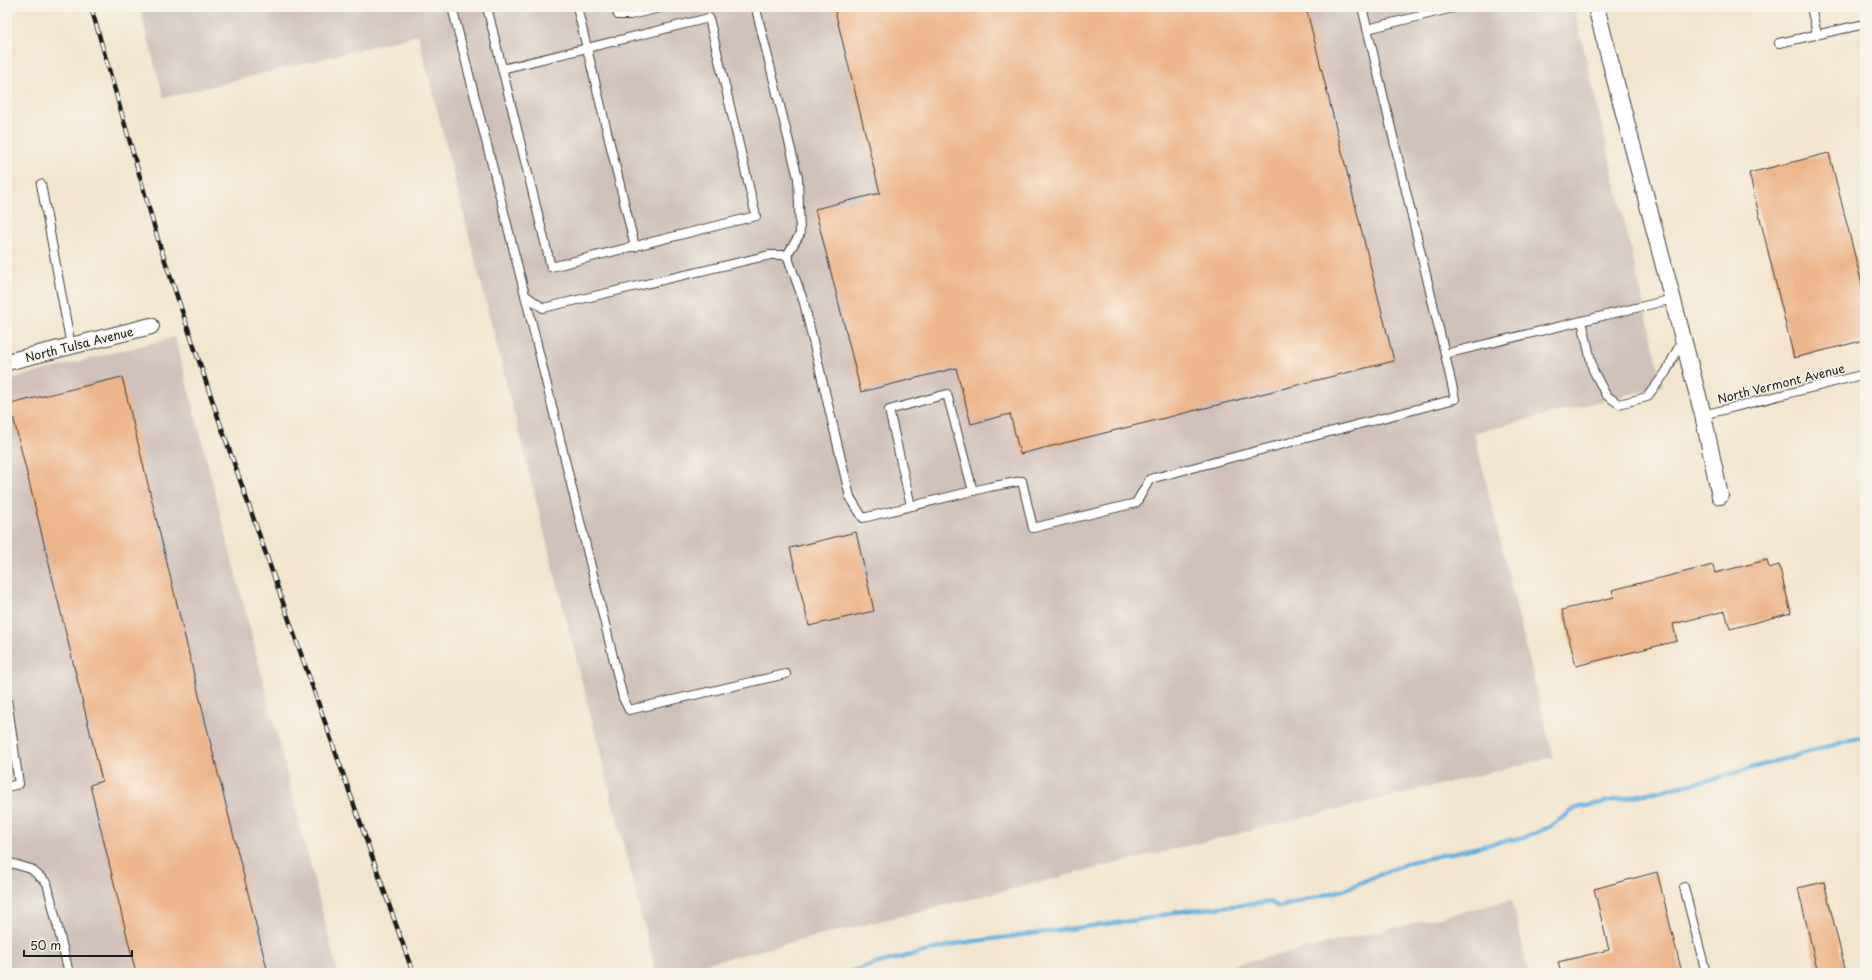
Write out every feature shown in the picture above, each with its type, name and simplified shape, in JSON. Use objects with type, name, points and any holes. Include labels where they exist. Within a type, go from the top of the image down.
[{"type":"street","points":[[1596,7],[1703,415],[1720,496]]},
{"type":"street","name":"North Tulsa Avenue","points":[[7,362],[151,326]]},
{"type":"lane","points":[[452,7],[525,295],[623,698],[629,710],[786,674]]},
{"type":"lane","points":[[487,7],[502,69],[551,268],[756,216],[709,18],[502,69]]},
{"type":"lane","points":[[577,7],[635,246]]},
{"type":"lane","points":[[616,7],[618,15],[630,15],[660,7]]},
{"type":"lane","points":[[757,13],[798,178],[800,234],[788,255],[804,304],[850,497],[863,518],[973,491],[1022,481],[1033,528],[1136,503],[1150,479],[1455,400],[1362,7]]},
{"type":"lane","points":[[1367,29],[1457,7]]},
{"type":"lane","points":[[1811,7],[1817,34]]},
{"type":"lane","points":[[1779,43],[1865,24]]},
{"type":"lane","points":[[41,184],[71,346]]},
{"type":"lane","points":[[525,295],[543,308],[770,255],[788,255]]},
{"type":"lane","points":[[1445,354],[1673,299]]},
{"type":"lane","points":[[1582,321],[1593,370],[1606,395],[1619,404],[1647,397],[1666,372],[1683,337]]},
{"type":"lane","name":"North Vermont Avenue","points":[[1703,415],[1865,374]]},
{"type":"lane","points":[[911,506],[889,410],[947,394],[973,491]]},
{"type":"lane","points":[[7,699],[19,784],[7,787]]},
{"type":"lane","points":[[7,862],[31,869],[46,883],[69,973]]},
{"type":"lane","points":[[1684,887],[1706,973]]},
{"type":"shaded area","points":[[139,7],[1574,7],[1663,386],[1474,433],[1553,757],[667,973],[656,973],[418,35],[164,98]]},
{"type":"shaded area","points":[[175,337],[338,973],[7,973],[7,380]]},
{"type":"shaded area","points":[[1512,900],[1529,973],[1200,973]]},
{"type":"building","points":[[834,7],[1306,7],[1394,361],[1020,454],[1010,414],[971,424],[956,368],[861,392],[815,209],[880,193]]},
{"type":"building","points":[[1829,153],[1865,296],[1865,340],[1794,358],[1749,173]]},
{"type":"building","points":[[122,377],[268,973],[136,973],[90,785],[102,781],[10,404]]},
{"type":"building","points":[[856,532],[874,611],[809,626],[790,548]]},
{"type":"building","points":[[1767,560],[1769,568],[1779,565],[1791,613],[1730,629],[1725,611],[1673,624],[1677,641],[1576,666],[1562,610],[1614,597],[1612,590],[1713,565],[1715,573]]},
{"type":"building","points":[[1657,872],[1682,973],[1561,973],[1558,962],[1609,950],[1594,889]]},
{"type":"building","points":[[1824,882],[1846,973],[1818,973],[1798,888]]},
{"type":"waterway","points":[[847,973],[878,963],[961,943],[1138,920],[1184,911],[1270,902],[1279,907],[1343,890],[1410,862],[1529,836],[1549,827],[1576,808],[1702,782],[1865,736]]},
{"type":"railway","points":[[91,7],[159,243],[221,426],[413,973]]}]
